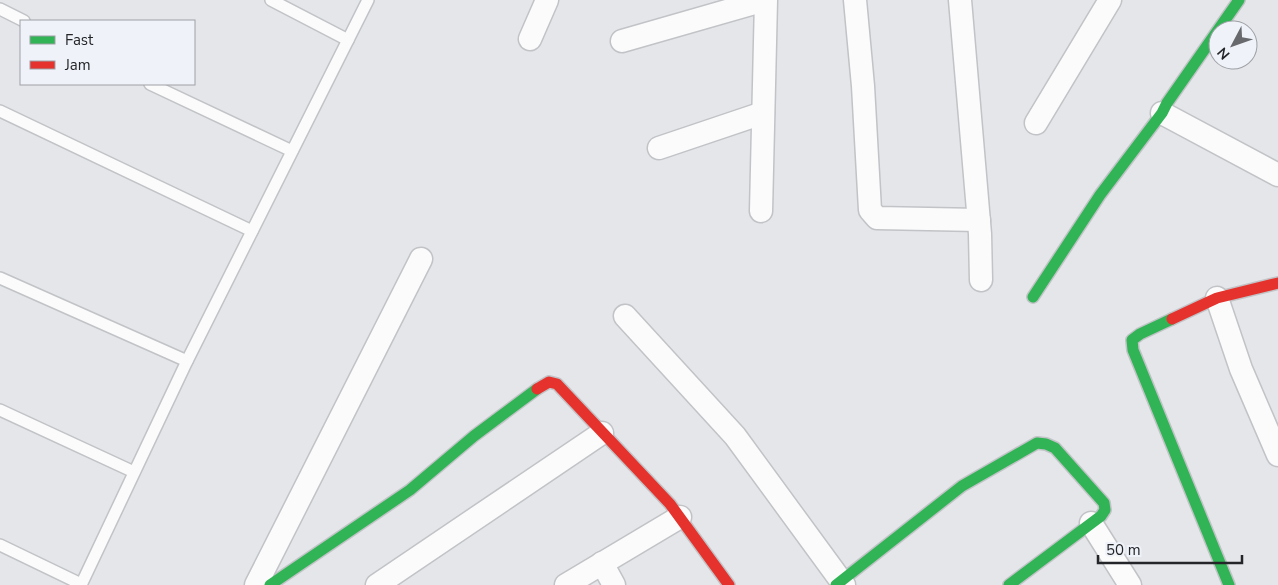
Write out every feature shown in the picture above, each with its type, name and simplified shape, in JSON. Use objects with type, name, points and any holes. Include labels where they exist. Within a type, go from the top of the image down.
[{"type":"street","points":[[530,39],[547,0]]},
{"type":"street","points":[[622,41],[733,4],[765,0],[761,211]]},
{"type":"street","points":[[855,0],[863,86],[870,210],[877,218],[978,220]]},
{"type":"street","points":[[960,0],[981,280]]},
{"type":"street","points":[[1036,123],[1110,0]]},
{"type":"street","points":[[1032,297],[1100,195],[1162,113],[1167,102],[1239,0]]},
{"type":"street","points":[[659,148],[763,113]]},
{"type":"street","points":[[1162,113],[1278,175]]},
{"type":"street","points":[[256,585],[421,259]]},
{"type":"street","points":[[1229,585],[1133,350],[1132,340],[1140,334],[1217,298],[1278,283]]},
{"type":"street","points":[[1217,298],[1241,369],[1278,455]]},
{"type":"street","points":[[625,316],[735,436],[840,584],[962,486],[1038,443],[1055,448],[1104,503],[1104,513],[1009,585]]},
{"type":"street","points":[[270,585],[410,490],[474,436],[549,382],[557,384],[680,517],[729,585]]},
{"type":"street","points":[[377,585],[602,433]]},
{"type":"street","points":[[566,585],[680,517]]},
{"type":"street","points":[[1091,523],[1130,585]]},
{"type":"street","points":[[602,563],[614,585]]},
{"type":"lane","points":[[271,0],[348,40]]},
{"type":"lane","points":[[0,545],[81,585],[186,361],[368,0]]},
{"type":"lane","points":[[0,8],[22,20]]},
{"type":"lane","points":[[152,85],[292,151]]},
{"type":"lane","points":[[0,111],[252,231]]},
{"type":"lane","points":[[0,278],[186,361]]},
{"type":"lane","points":[[0,410],[134,472]]},
{"type":"traffic: fast","points":[[1033,297],[1100,195],[1162,113],[1239,0]]},
{"type":"traffic: fast","points":[[1172,319],[1140,334],[1132,340],[1133,350],[1229,585]]},
{"type":"traffic: fast","points":[[270,585],[410,490],[474,436],[537,389]]},
{"type":"traffic: fast","points":[[836,585],[962,486],[1037,443],[1046,444],[1055,448],[1104,503],[1105,510],[1101,516],[1009,585]]},
{"type":"traffic: jam","points":[[1172,319],[1217,298],[1278,283]]},
{"type":"traffic: jam","points":[[537,389],[549,382],[557,384],[670,504],[729,585]]}]
